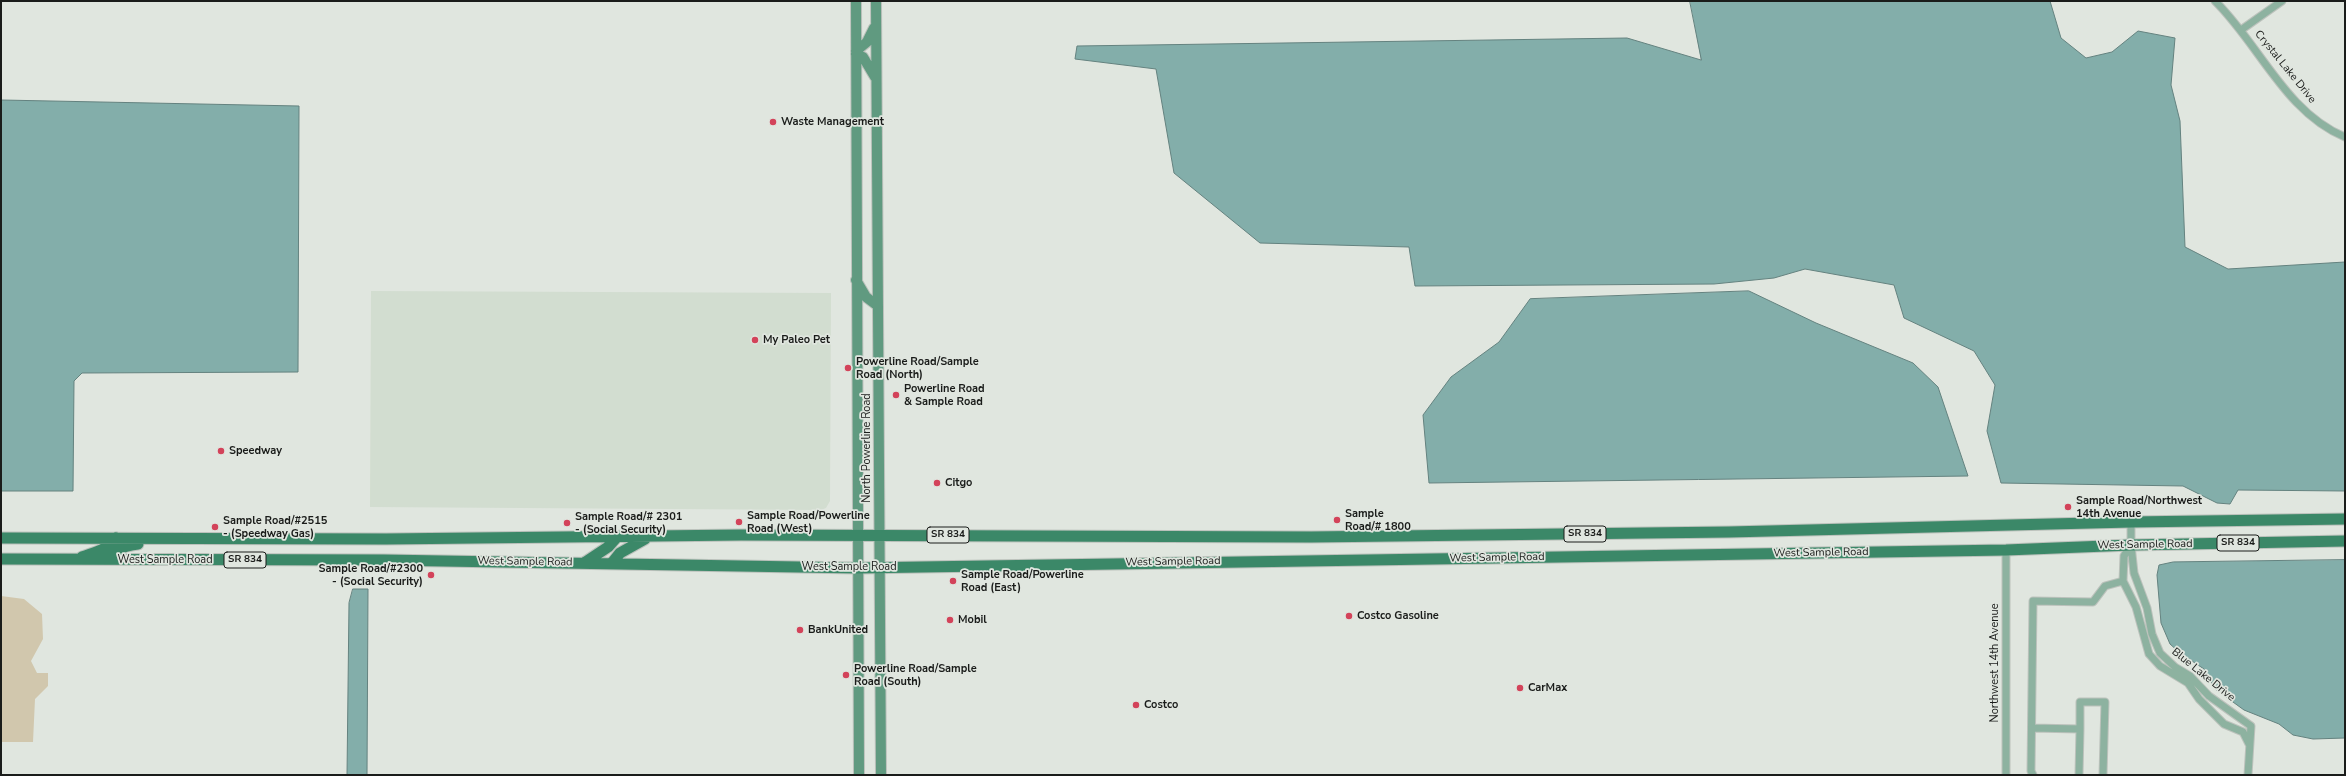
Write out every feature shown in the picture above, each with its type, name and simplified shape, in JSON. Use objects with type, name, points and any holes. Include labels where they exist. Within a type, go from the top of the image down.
[{"type":"main road","name":"North Powerline Road","points":[[856,1],[859,775]]},
{"type":"main road","name":"North Powerline Road","points":[[876,1],[881,775]]},
{"type":"main road","points":[[876,25],[867,42],[856,52],[863,57],[876,79]]},
{"type":"main road","points":[[856,280],[866,297],[878,306]]},
{"type":"main road","name":"West Sample Road","points":[[1,538],[616,538],[741,535],[1432,536],[1729,532],[2131,522],[2345,519]]},
{"type":"main road","points":[[612,563],[620,553],[648,537]]},
{"type":"main road","points":[[74,560],[104,549],[111,545],[116,538]]},
{"type":"main road","points":[[584,563],[600,553],[616,538]]},
{"type":"main road","points":[[106,560],[115,550],[122,546],[166,539]]},
{"type":"main road","name":"West Sample Road","points":[[1,560],[384,560],[880,568],[2006,550],[2131,545],[2345,541]]},
{"type":"street","name":"Crystal Lake Drive","points":[[2215,1],[2241,30],[2286,90],[2307,113],[2329,131],[2345,138]]},
{"type":"street","points":[[2241,30],[2282,1]]},
{"type":"street","name":"Blue Lake Drive","points":[[2131,522],[2131,545],[2134,573],[2147,608],[2152,634],[2160,653],[2175,667],[2190,676],[2209,696],[2251,726],[2248,775]]},
{"type":"street","name":"Blue Lake Drive","points":[[2131,545],[2124,556],[2123,581],[2138,614],[2149,654],[2160,666],[2188,683],[2199,699],[2224,724],[2243,732],[2250,745]]},
{"type":"street","name":"Northwest 14th Avenue","points":[[2006,550],[2006,775]]},
{"type":"street","points":[[2033,775],[2031,771],[2033,601],[2093,602],[2105,586],[2123,581]]},
{"type":"street","points":[[2079,775],[2080,702],[2105,702],[2103,775]]},
{"type":"street","points":[[2032,728],[2080,729]]},
{"type":"shaded area","points":[[371,291],[831,293],[830,501],[826,508],[821,510],[370,507]]},
{"type":"shaded area","points":[[1,596],[24,599],[42,614],[43,639],[31,661],[37,673],[48,673],[48,686],[35,699],[33,742],[1,742]]},
{"type":"water","points":[[1690,1],[2050,1],[2061,38],[2086,58],[2112,52],[2138,31],[2175,38],[2171,85],[2180,121],[2185,247],[2228,269],[2345,262],[2345,491],[2238,490],[2230,504],[2217,503],[2183,486],[2001,483],[1987,431],[1995,385],[1974,351],[1904,318],[1894,285],[1805,269],[1774,278],[1714,284],[1415,286],[1409,247],[1260,243],[1174,173],[1156,69],[1075,59],[1077,46],[1627,38],[1701,60]]},
{"type":"water","points":[[1,100],[299,106],[298,372],[82,373],[74,381],[73,491],[1,491]]},
{"type":"water","points":[[1749,291],[1816,323],[1913,363],[1938,387],[1968,476],[1429,483],[1423,415],[1451,377],[1499,342],[1530,299]]},
{"type":"water","points":[[2345,560],[2345,738],[2313,739],[2293,735],[2279,724],[2244,710],[2215,689],[2204,669],[2180,653],[2170,644],[2161,623],[2157,575],[2159,565],[2173,562]]},
{"type":"water","points":[[353,589],[368,589],[367,775],[347,775],[349,603]]},
{"type":"place","name":"Waste Management","points":[[773,122]]},
{"type":"place","name":"My Paleo Pet","points":[[755,340]]},
{"type":"place","name":"Powerline Road/Sample Road (North)","points":[[848,368]]},
{"type":"place","name":"Powerline Road & Sample Road","points":[[896,395]]},
{"type":"place","name":"Speedway","points":[[221,451]]},
{"type":"place","name":"Citgo","points":[[937,483]]},
{"type":"place","name":"Sample Road/Northwest 14th Avenue","points":[[2068,507]]},
{"type":"place","name":"Sample Road/# 1800","points":[[1337,520]]},
{"type":"place","name":"Sample Road/Powerline Road (West)","points":[[739,522]]},
{"type":"place","name":"Sample Road/# 2301 - (Social Security)","points":[[567,523]]},
{"type":"place","name":"Sample Road/#2515 - (Speedway Gas)","points":[[215,527]]},
{"type":"place","name":"Sample Road/#2300 - (Social Security)","points":[[431,575]]},
{"type":"place","name":"Sample Road/Powerline Road (East)","points":[[953,581]]},
{"type":"place","name":"Costco Gasoline","points":[[1349,616]]},
{"type":"place","name":"Mobil","points":[[950,620]]},
{"type":"place","name":"BankUnited","points":[[800,630]]},
{"type":"place","name":"Powerline Road/Sample Road (South)","points":[[846,675]]},
{"type":"place","name":"CarMax","points":[[1520,688]]},
{"type":"place","name":"Costco","points":[[1136,705]]}]
